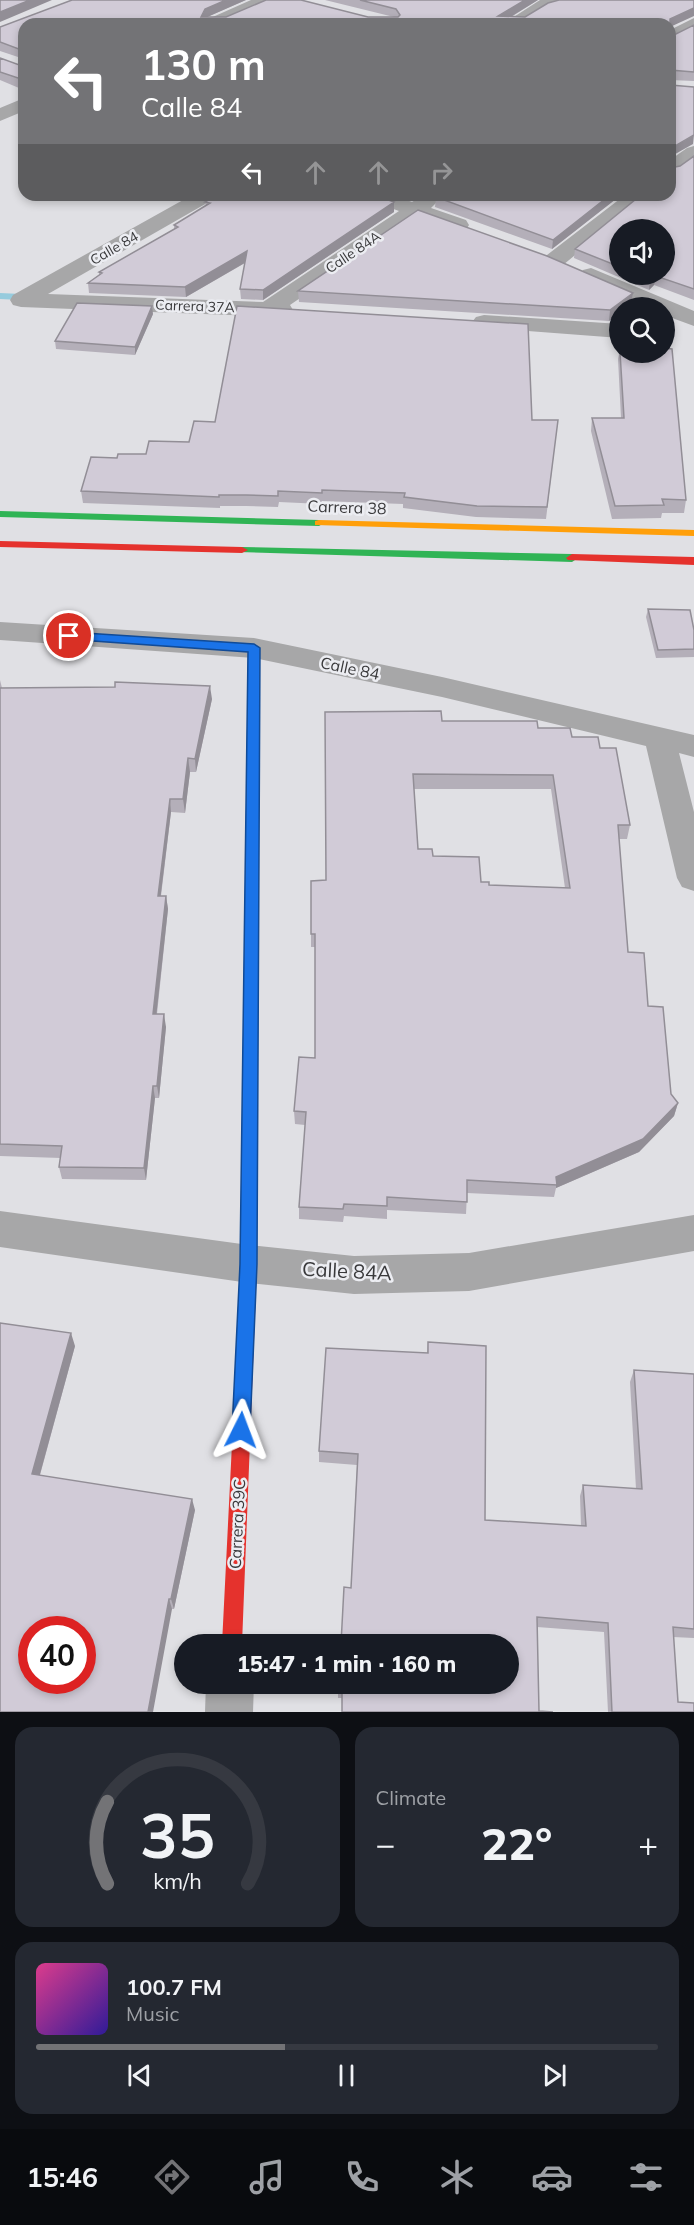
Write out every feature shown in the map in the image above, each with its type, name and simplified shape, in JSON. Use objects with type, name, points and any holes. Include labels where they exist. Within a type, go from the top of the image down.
[{"type":"main road","name":"Carrera 38","points":[[0,514],[694,533]]},
{"type":"main road","points":[[0,544],[694,561]]},
{"type":"main road","name":"Carrera 39C","points":[[232,1634],[249,1264],[254,648]]},
{"type":"street","points":[[226,18],[266,0]]},
{"type":"street","points":[[520,0],[547,3]]},
{"type":"street","points":[[522,18],[547,3]]},
{"type":"street","points":[[676,34],[694,23]]},
{"type":"street","points":[[0,115],[18,107]]},
{"type":"street","points":[[676,166],[694,152]]},
{"type":"street","name":"Calle 84","points":[[21,300],[196,201]]},
{"type":"street","points":[[390,201],[480,233]]},
{"type":"street","name":"Calle 84A","points":[[269,309],[428,201]]},
{"type":"street","points":[[555,260],[630,201]]},
{"type":"street","points":[[533,252],[694,319]]},
{"type":"street","name":"Carrera 37A","points":[[21,300],[304,311]]},
{"type":"street","points":[[468,321],[609,330]]},
{"type":"street","points":[[675,331],[694,328]]},
{"type":"street","name":"Calle 84","points":[[0,631],[254,648],[442,687],[694,746]]},
{"type":"street","points":[[660,739],[694,878]]},
{"type":"street","name":"Calle 84A","points":[[0,1229],[249,1264],[354,1275],[469,1272],[694,1233]]},
{"type":"street","points":[[229,1712],[230,1694]]},
{"type":"building","points":[[0,0],[30,0],[0,12]]},
{"type":"building","points":[[72,0],[226,0],[205,9],[201,17],[226,17],[266,0],[301,0],[368,17],[398,17],[400,15],[396,9],[360,0],[525,0],[498,16],[525,17],[548,3],[559,0],[694,0],[694,8],[672,18],[24,18]]},
{"type":"building","points":[[18,20],[18,49],[0,42],[0,27]]},
{"type":"building","points":[[694,25],[694,72],[676,70],[676,34]]},
{"type":"building","points":[[0,58],[18,65],[18,78],[0,72]]},
{"type":"building","points":[[676,86],[694,87],[694,135],[676,146]]},
{"type":"building","points":[[694,156],[694,289],[675,282],[675,219],[612,219],[634,201],[676,201],[676,167]]},
{"type":"building","points":[[447,201],[602,201],[553,240]]},
{"type":"building","points":[[205,202],[394,202],[263,290],[240,289],[247,251],[185,287],[88,283],[102,273],[99,272],[178,227],[174,225],[210,203]]},
{"type":"building","points":[[418,210],[547,256],[609,283],[609,285],[633,293],[628,297],[609,297],[609,310],[298,291]]},
{"type":"building","points":[[609,221],[609,263],[575,249]]},
{"type":"building","points":[[77,303],[152,306],[135,347],[55,341]]},
{"type":"building","points":[[237,306],[528,324],[532,420],[558,420],[547,507],[477,506],[404,497],[405,493],[322,490],[322,493],[278,491],[278,496],[219,495],[219,497],[81,491],[91,457],[117,458],[118,454],[146,454],[149,441],[189,442],[194,421],[215,422]]},
{"type":"building","points":[[621,363],[673,363],[686,500],[662,499],[664,505],[615,506],[592,418],[624,418]]},
{"type":"building","points":[[648,609],[690,610],[694,630],[694,649],[658,650]]},
{"type":"building","points":[[115,682],[210,686],[195,759],[188,758],[183,799],[170,799],[158,896],[166,896],[153,1014],[164,1014],[157,1086],[153,1086],[144,1168],[59,1167],[62,1146],[0,1144],[0,688],[115,687]]},
{"type":"building","points":[[441,711],[442,721],[537,721],[538,728],[570,728],[572,737],[598,737],[600,748],[616,748],[630,825],[618,825],[628,952],[644,953],[648,1006],[663,1007],[671,1094],[678,1103],[643,1139],[556,1177],[557,1185],[467,1180],[467,1202],[387,1197],[387,1206],[344,1204],[343,1209],[299,1207],[306,1112],[294,1111],[299,1057],[315,1058],[315,934],[311,934],[311,881],[326,880],[325,712]],"holes":[[[413,774],[553,775],[570,888],[489,885],[489,882],[481,882],[479,857],[433,856],[432,849],[418,849]]]},
{"type":"building","points":[[0,1323],[71,1333],[32,1474],[192,1499],[171,1599],[169,1599],[148,1712],[0,1712]]},
{"type":"building","points":[[428,1342],[486,1346],[485,1520],[586,1526],[583,1485],[642,1489],[634,1370],[694,1374],[694,1629],[673,1627],[678,1702],[694,1703],[694,1712],[612,1712],[608,1623],[537,1617],[539,1711],[553,1712],[342,1712],[342,1694],[519,1694],[519,1634],[342,1634],[344,1587],[351,1588],[358,1454],[319,1451],[326,1348],[428,1353]]},
{"type":"waterway","points":[[0,296],[21,297]]},
{"type":"traffic: fast","points":[[0,514],[319,523]]},
{"type":"traffic: fast","points":[[242,550],[572,558]]},
{"type":"traffic: slow","points":[[319,523],[694,533]]},
{"type":"traffic: slow","points":[[249,1205],[254,648]]},
{"type":"traffic: jam","points":[[0,544],[242,550]]},
{"type":"traffic: jam","points":[[572,558],[694,561]]},
{"type":"traffic: jam","points":[[232,1634],[249,1264],[249,1205]]},
{"type":"route","points":[[69,636],[254,648],[249,1264],[241,1430]]}]
